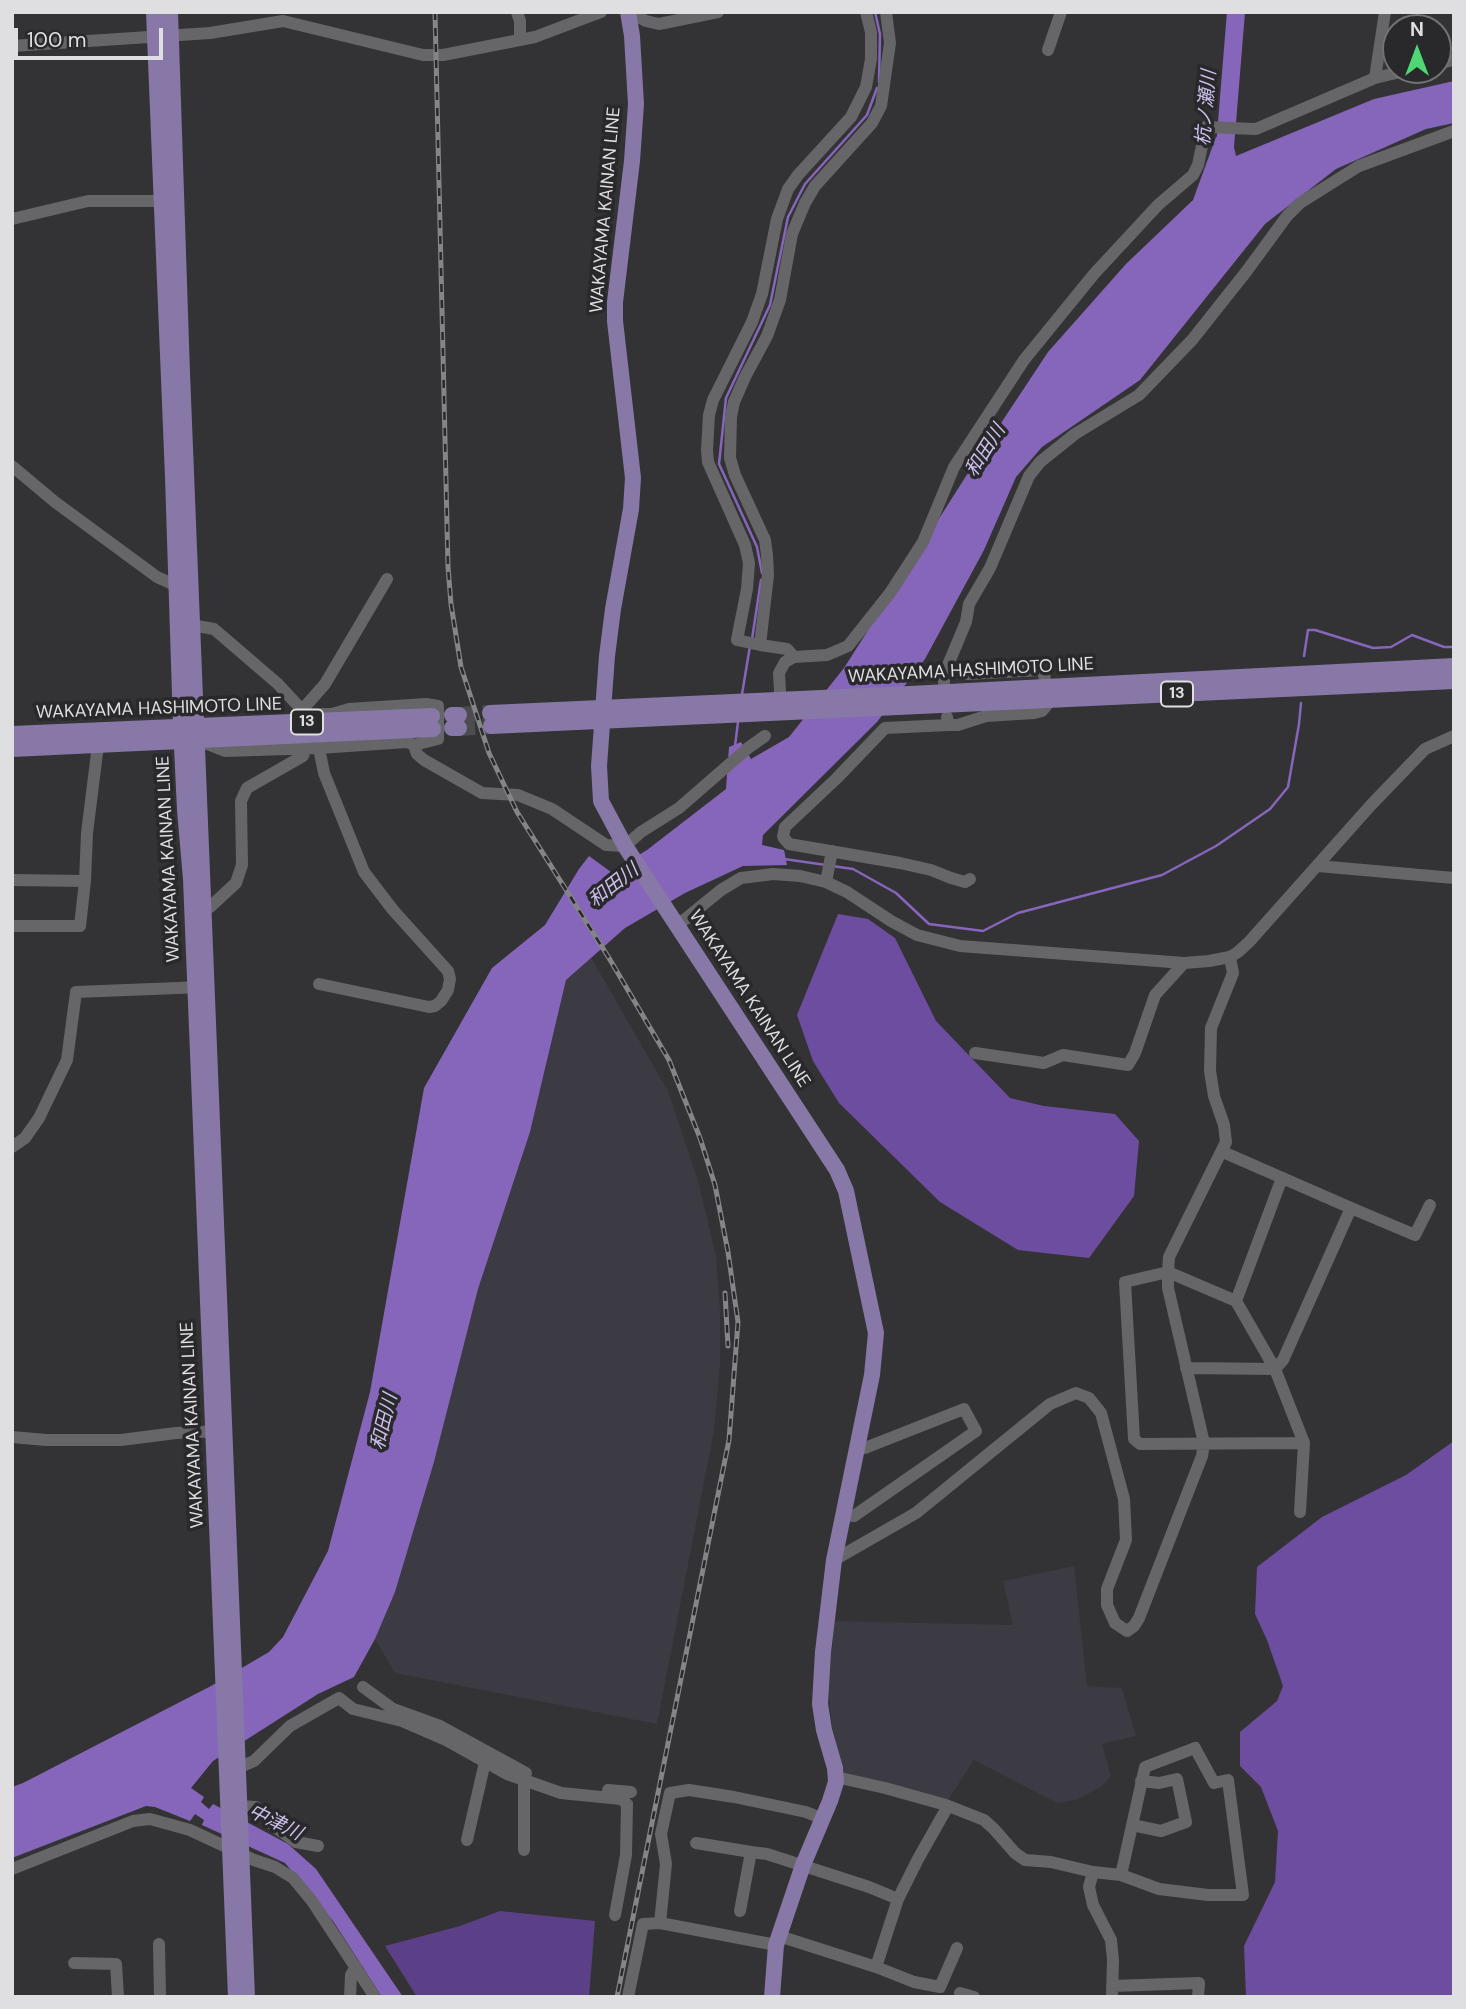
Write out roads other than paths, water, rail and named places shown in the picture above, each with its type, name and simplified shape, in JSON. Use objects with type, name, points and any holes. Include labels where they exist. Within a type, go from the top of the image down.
[{"type":"main road","name":"WAKAYAMA KAINAN LINE","points":[[154,12],[162,37],[184,585],[182,624],[197,908],[235,1806],[236,1997]]},
{"type":"main road","name":"WAKAYAMA KAINAN LINE","points":[[162,37],[170,12]]},
{"type":"main road","name":"WAKAYAMA KAINAN LINE","points":[[629,12],[636,104],[615,321],[633,478],[631,509],[613,608],[599,766],[601,801],[627,848],[837,1170],[846,1191],[876,1333],[872,1375],[834,1560],[823,1652],[820,1704],[836,1777],[831,1801],[803,1866],[777,1941],[772,1997]]},
{"type":"main road","name":"WAKAYAMA HASHIMOTO LINE","points":[[491,720],[782,708],[1454,666]]},
{"type":"main road","name":"WAKAYAMA HASHIMOTO LINE","points":[[1046,693],[1454,681]]},
{"type":"main road","name":"WAKAYAMA HASHIMOTO LINE","points":[[782,708],[798,699],[905,701]]},
{"type":"main road","name":"WAKAYAMA HASHIMOTO LINE","points":[[12,734],[189,733],[433,723]]},
{"type":"main road","name":"WAKAYAMA HASHIMOTO LINE","points":[[12,749],[97,745],[189,733]]},
{"type":"main road","name":"WAKAYAMA KAINAN LINE","points":[[235,1847],[247,1997]]},
{"type":"street","points":[[517,12],[520,40]]},
{"type":"street","points":[[12,46],[210,33],[283,21],[423,55],[443,55],[535,37],[601,12]]},
{"type":"street","points":[[629,12],[659,24],[718,12]]},
{"type":"street","points":[[793,657],[787,649],[737,640],[749,563],[745,545],[708,462],[709,415],[713,400],[752,322],[777,219],[788,189],[852,117],[866,87],[871,59],[871,32],[866,12]]},
{"type":"street","points":[[760,645],[768,555],[765,540],[730,458],[731,417],[740,390],[780,300],[792,234],[805,202],[815,186],[872,123],[881,106],[890,43],[886,12]]},
{"type":"street","points":[[1048,50],[1061,12]]},
{"type":"street","points":[[1375,78],[1385,12]]},
{"type":"street","points":[[782,708],[779,673],[785,663],[793,657],[827,655],[848,646],[890,593],[923,542],[954,467],[1024,360],[1094,274],[1158,205],[1193,175],[1198,165],[1206,127],[1256,129],[1382,76]]},
{"type":"street","points":[[970,879],[965,882],[932,870],[831,855],[789,844],[783,837],[785,827],[885,728],[948,721],[957,724],[986,716],[1042,711],[1047,705],[1044,674],[1040,670],[944,677],[966,622],[969,604],[990,568],[1029,476],[1040,462],[1075,434],[1139,395],[1192,340],[1287,216],[1300,203],[1359,166],[1454,131]]},
{"type":"street","points":[[12,219],[88,201],[168,201]]},
{"type":"street","points":[[12,466],[55,502],[157,577],[184,585]]},
{"type":"street","points":[[302,713],[325,684],[387,579]]},
{"type":"street","points":[[182,624],[214,629],[278,684],[302,713]]},
{"type":"street","points":[[426,704],[438,706],[438,739],[414,745],[407,742],[225,751],[189,733],[215,718],[332,714],[349,709],[426,704]]},
{"type":"street","points":[[414,745],[416,754],[424,760],[482,793],[518,795],[552,809],[606,845],[627,848],[641,832],[679,807],[765,736]]},
{"type":"street","points":[[674,919],[741,878],[773,874],[826,877],[917,936],[960,946],[1184,963],[1230,957],[1249,942],[1371,805],[1425,749],[1454,736]]},
{"type":"street","points":[[12,926],[80,926],[97,745]]},
{"type":"street","points":[[197,908],[210,907],[236,883],[242,865],[240,801],[247,788],[313,748]]},
{"type":"street","points":[[313,748],[364,872],[448,971],[450,979],[441,1001],[429,1007],[319,984]]},
{"type":"street","points":[[826,877],[831,855]]},
{"type":"street","points":[[1318,866],[1454,878]]},
{"type":"street","points":[[12,880],[85,881]]},
{"type":"street","points":[[834,1560],[916,1513],[1050,1404],[1076,1393],[1088,1398],[1101,1413],[1124,1499],[1126,1540],[1107,1589],[1107,1605],[1115,1623],[1126,1631],[1134,1626],[1205,1443],[1168,1288],[1168,1272],[1169,1256],[1226,1142],[1210,1071],[1211,1028],[1233,972],[1230,957]]},
{"type":"street","points":[[975,1053],[1044,1063],[1063,1055],[1128,1065],[1135,1053],[1155,995],[1184,963]]},
{"type":"street","points":[[12,1147],[25,1138],[40,1118],[67,1060],[76,992],[200,987]]},
{"type":"street","points":[[1223,1152],[1415,1235],[1430,1205]]},
{"type":"street","points":[[1236,1301],[1282,1178]]},
{"type":"street","points":[[1186,1368],[1275,1369],[1283,1360],[1351,1208]]},
{"type":"street","points":[[1300,1512],[1304,1443],[1275,1369],[1236,1301],[1168,1272],[1125,1282],[1134,1439],[1140,1444],[1304,1443]]},
{"type":"street","points":[[844,1515],[854,1516],[976,1431],[964,1409],[865,1448],[857,1447]]},
{"type":"street","points":[[12,1437],[121,1440],[218,1431]]},
{"type":"street","points":[[363,1687],[393,1709],[440,1726],[521,1772],[557,1784],[631,1792]]},
{"type":"street","points":[[233,1765],[254,1761],[290,1726],[339,1698],[353,1709],[402,1721],[446,1740],[507,1774],[561,1793],[621,1799],[627,1804],[626,1855],[615,1915]]},
{"type":"street","points":[[836,1777],[948,1806],[984,1820],[1025,1860],[1121,1875],[1159,1889],[1208,1895],[1243,1895],[1228,1780],[1214,1783],[1195,1748],[1145,1767],[1121,1875]]},
{"type":"street","points":[[467,1840],[485,1762]]},
{"type":"street","points":[[523,1850],[524,1780]]},
{"type":"street","points":[[1132,1825],[1161,1830],[1186,1822],[1177,1780],[1159,1783],[1141,1781]]},
{"type":"street","points":[[660,1923],[667,1864],[661,1834],[670,1793],[689,1790],[723,1795],[806,1812],[823,1819]]},
{"type":"street","points":[[235,1806],[256,1807],[275,1827],[296,1842],[318,1846]]},
{"type":"street","points":[[876,1967],[898,1899],[948,1806]]},
{"type":"street","points":[[12,1869],[133,1821],[150,1819],[190,1830],[235,1847],[293,1878],[312,1901],[375,1997]]},
{"type":"street","points":[[696,1843],[767,1854],[836,1875],[898,1899]]},
{"type":"street","points":[[740,1911],[751,1852]]},
{"type":"street","points":[[1093,1872],[1089,1887],[1093,1905],[1111,1940],[1112,1992],[1199,1983],[1198,1997]]},
{"type":"street","points":[[628,1997],[643,1924],[660,1923],[777,1941],[876,1967],[914,1982],[940,1987],[957,1948]]},
{"type":"street","points":[[159,1944],[160,1997]]},
{"type":"street","points":[[74,1963],[117,1964],[118,1997]]},
{"type":"street","points":[[350,1997],[351,1975],[356,1967]]},
{"type":"street","points":[[960,1993],[974,1997]]},
{"type":"water","name":"和田川","points":[[1452,81],[1454,123],[1426,129],[1336,169],[1265,224],[1140,380],[1042,447],[1016,477],[984,550],[925,659],[877,722],[763,835],[762,845],[784,850],[787,865],[743,866],[685,893],[625,928],[566,980],[530,1132],[478,1289],[434,1462],[395,1592],[375,1639],[354,1677],[318,1694],[213,1761],[191,1788],[204,1797],[201,1802],[209,1809],[213,1804],[288,1844],[316,1869],[403,1997],[382,1997],[333,1921],[285,1863],[202,1825],[204,1820],[195,1814],[190,1821],[146,1806],[12,1858],[12,1787],[211,1686],[269,1652],[283,1637],[328,1551],[370,1392],[424,1088],[492,968],[545,925],[589,856],[611,872],[647,850],[726,789],[729,747],[741,742],[751,759],[789,737],[844,668],[1048,352],[1126,264],[1193,200],[1216,137],[1232,138],[1236,156],[1374,99],[1441,84],[1452,84]]},
{"type":"waterway","points":[[875,12],[880,34],[879,82]]},
{"type":"waterway","name":"杭ノ瀬川","points":[[1224,159],[1236,12]]},
{"type":"waterway","points":[[762,573],[757,547],[719,464],[726,398],[770,305],[788,217],[805,184],[867,115],[877,88]]},
{"type":"waterway","points":[[752,639],[761,580]]},
{"type":"waterway","points":[[1304,656],[1308,630],[1373,648],[1391,647],[1412,635],[1444,647],[1454,647]]},
{"type":"waterway","points":[[742,694],[750,646]]},
{"type":"waterway","points":[[832,866],[853,869],[896,893],[929,924],[983,931],[1018,913],[1162,875],[1216,846],[1270,809],[1288,787],[1301,703]]},
{"type":"waterway","points":[[735,746],[738,722]]},
{"type":"waterway","points":[[784,859],[826,865]]},
{"type":"tunnel","points":[[459,715],[490,713]]},
{"type":"tunnel","points":[[459,728],[491,726]]},
{"type":"railway","points":[[435,12],[448,567],[461,667],[489,753],[517,812],[609,958],[669,1060],[700,1138],[715,1185],[738,1322],[729,1440],[617,1997]]},
{"type":"railway","points":[[725,1293],[728,1346]]},
{"type":"water label","name":"中津川","points":[[275,1823]]}]
